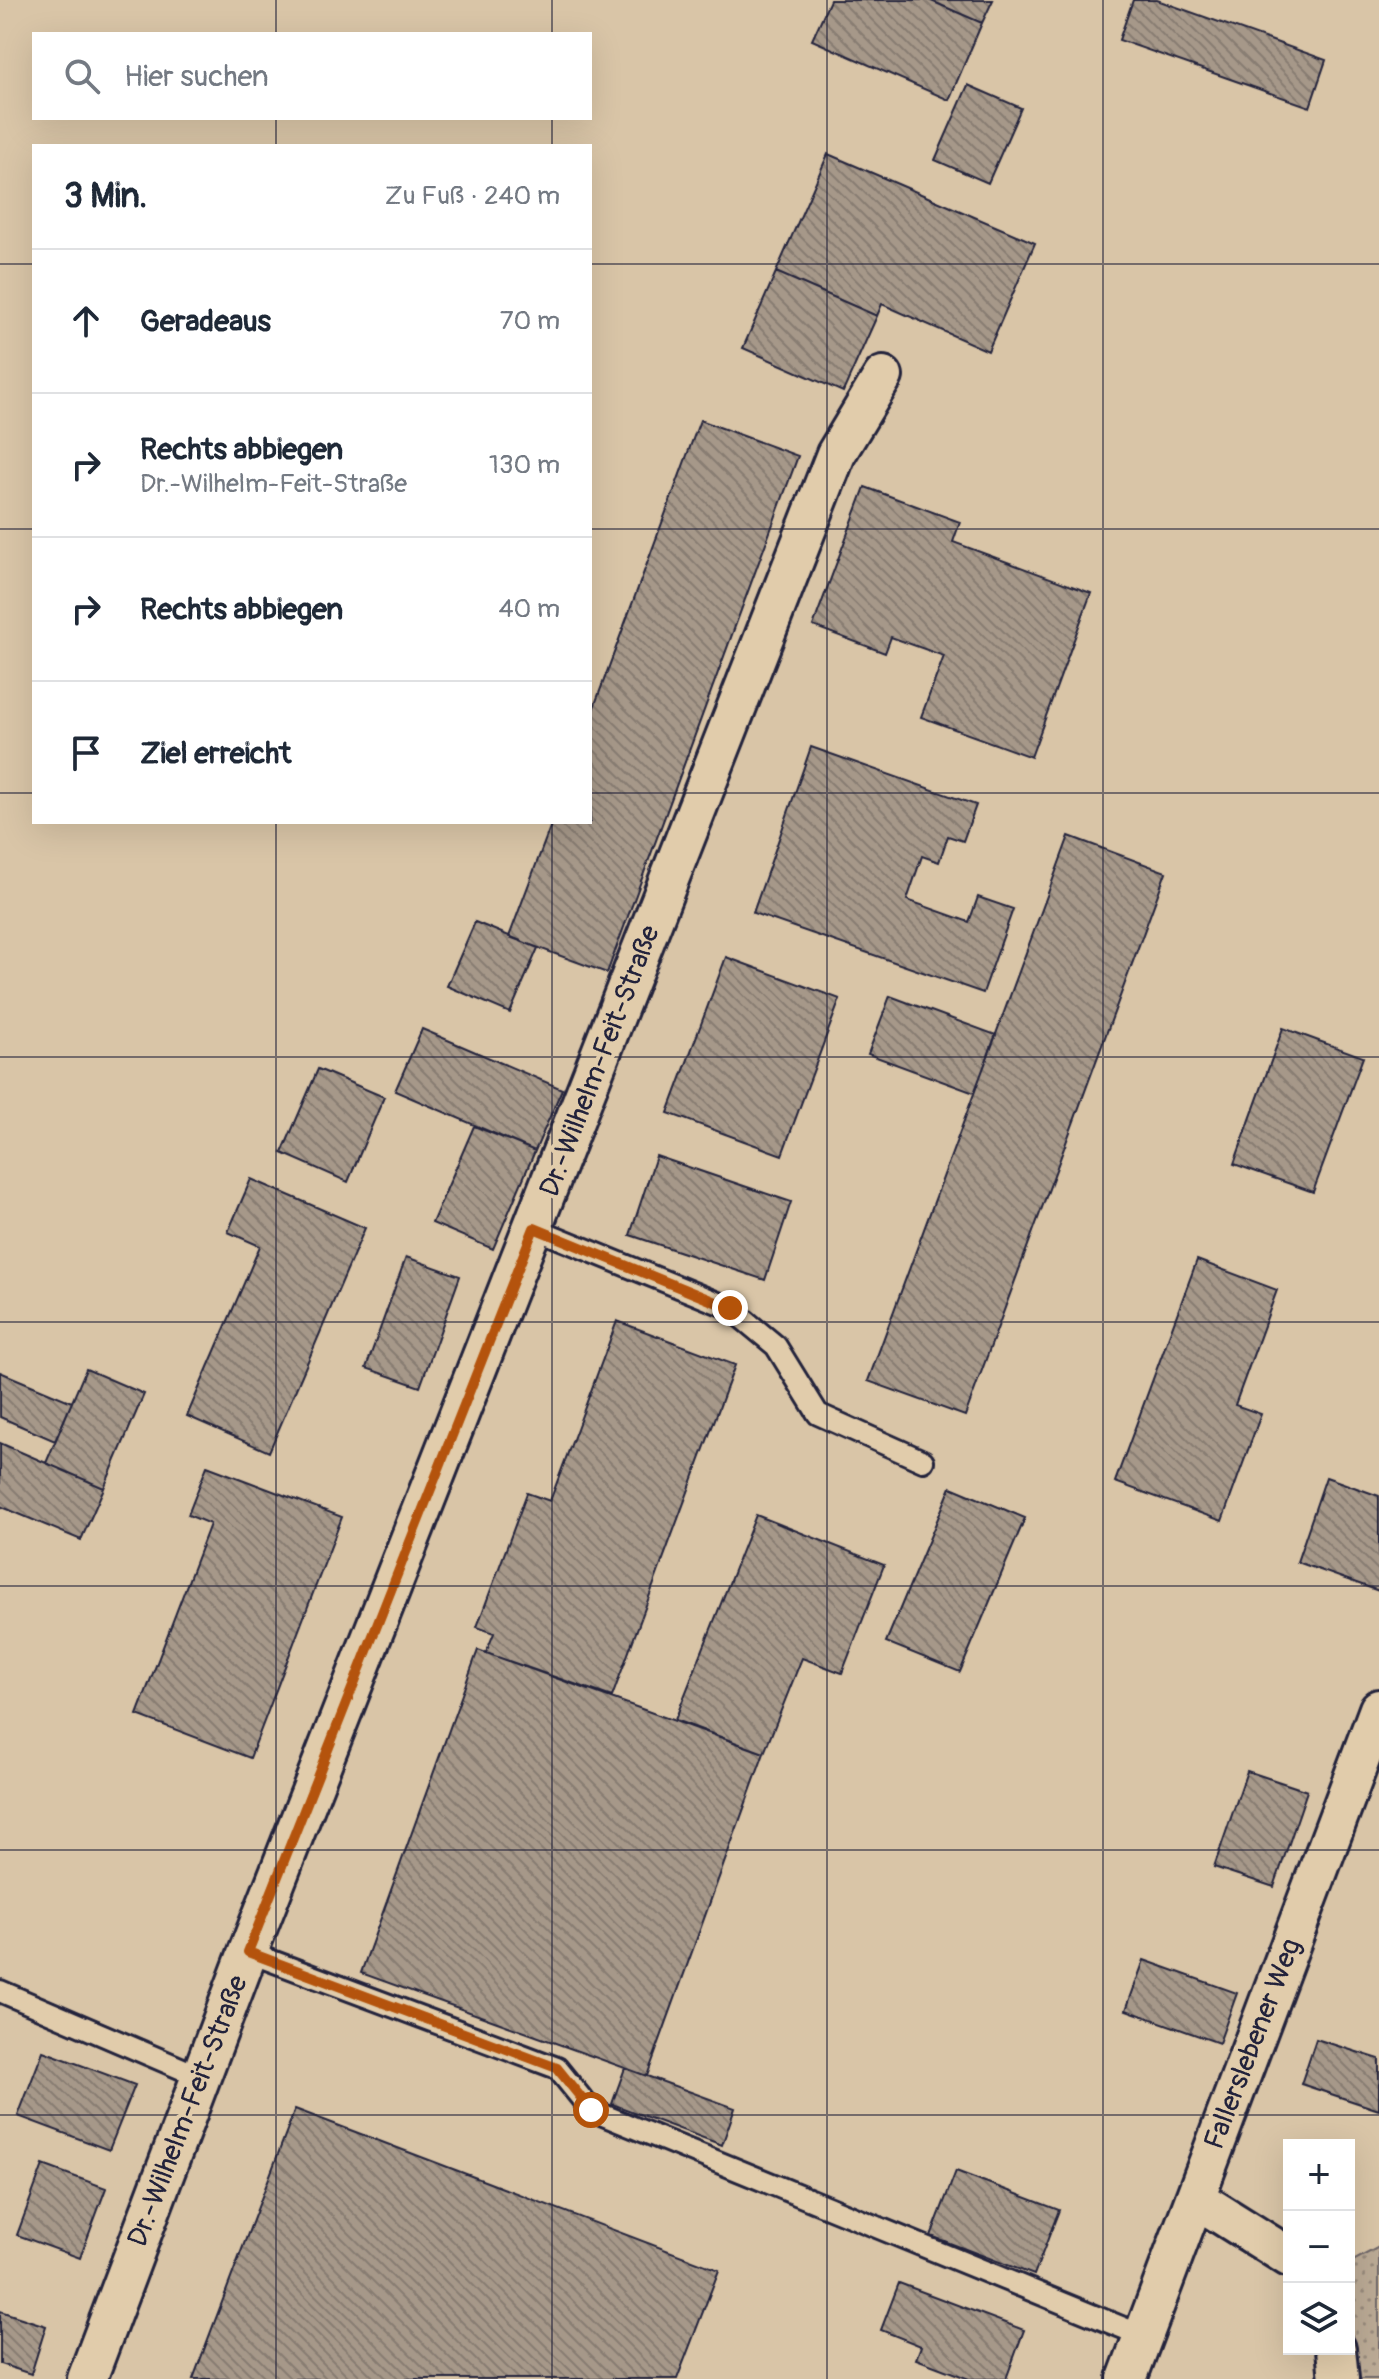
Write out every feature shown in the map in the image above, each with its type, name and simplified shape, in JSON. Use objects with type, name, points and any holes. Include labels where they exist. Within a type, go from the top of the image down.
[{"type":"street","name":"Dr.-Wilhelm-Feit-Straße","points":[[87,2379],[248,1952],[836,454],[883,376]]},
{"type":"street","name":"Fallerslebener Weg","points":[[1127,2379],[1379,1709]]},
{"type":"street","points":[[1195,2198],[1283,2253]]},
{"type":"street","points":[[1337,2355],[1339,2379]]},
{"type":"lane","points":[[534,1228],[730,1308],[776,1346],[818,1414],[923,1461]]},
{"type":"lane","points":[[248,1952],[557,2068],[591,2110],[1143,2336]]},
{"type":"lane","points":[[0,1991],[201,2077]]},
{"type":"shaded area","points":[[1379,2247],[1379,2379],[1339,2379],[1347,2355],[1355,2355],[1355,2260]]},
{"type":"building","points":[[830,0],[929,0],[982,23],[949,100],[812,40]]},
{"type":"building","points":[[929,0],[993,0],[982,23]]},
{"type":"building","points":[[1133,0],[1157,0],[1326,60],[1310,107],[1119,40]]},
{"type":"building","points":[[968,85],[1021,108],[988,183],[935,160]]},
{"type":"building","points":[[828,154],[1035,243],[988,351],[882,304],[877,316],[776,272]]},
{"type":"building","points":[[776,272],[877,316],[843,392],[743,348]]},
{"type":"building","points":[[700,420],[798,456],[607,973],[509,937],[551,824],[592,824],[592,713]]},
{"type":"building","points":[[865,487],[960,522],[953,542],[1091,593],[1031,757],[921,717],[944,656],[891,637],[885,653],[813,626]]},
{"type":"building","points":[[811,747],[976,805],[963,841],[948,836],[939,862],[922,856],[907,900],[969,922],[978,897],[1013,909],[983,993],[753,913]]},
{"type":"building","points":[[1069,836],[1166,872],[965,1416],[868,1381]]},
{"type":"building","points":[[475,922],[538,948],[510,1013],[447,986]]},
{"type":"building","points":[[726,957],[840,999],[782,1155],[668,1113]]},
{"type":"building","points":[[890,996],[996,1035],[974,1093],[868,1054]]},
{"type":"building","points":[[1283,1028],[1363,1057],[1313,1192],[1234,1164]]},
{"type":"building","points":[[422,1029],[562,1089],[535,1151],[395,1091]]},
{"type":"building","points":[[318,1069],[384,1097],[348,1182],[282,1153]]},
{"type":"building","points":[[474,1126],[535,1151],[493,1249],[432,1223]]},
{"type":"building","points":[[656,1156],[791,1202],[765,1280],[630,1235]]},
{"type":"building","points":[[251,1179],[365,1228],[269,1452],[187,1416],[260,1246],[228,1232]]},
{"type":"building","points":[[406,1257],[460,1276],[420,1387],[366,1368]]},
{"type":"building","points":[[1197,1260],[1277,1290],[1235,1405],[1261,1414],[1222,1521],[1115,1482]]},
{"type":"building","points":[[617,1321],[735,1365],[612,1697],[486,1653],[494,1633],[477,1627],[527,1493],[550,1501]]},
{"type":"building","points":[[86,1369],[144,1394],[104,1488],[46,1463]]},
{"type":"building","points":[[0,1372],[72,1402],[55,1441],[0,1417]]},
{"type":"building","points":[[0,1443],[104,1488],[81,1540],[0,1506]]},
{"type":"building","points":[[207,1466],[342,1517],[250,1758],[137,1715],[210,1524],[188,1515]]},
{"type":"building","points":[[1326,1477],[1379,1496],[1379,1591],[1297,1562]]},
{"type":"building","points":[[951,1487],[1025,1518],[960,1672],[886,1642]]},
{"type":"building","points":[[756,1515],[884,1565],[842,1673],[802,1658],[764,1753],[675,1720]]},
{"type":"building","points":[[478,1650],[764,1753],[647,2076],[361,1973]]},
{"type":"building","points":[[1247,1771],[1307,1791],[1274,1887],[1214,1867]]},
{"type":"building","points":[[1144,1960],[1237,1993],[1219,2043],[1126,2010]]},
{"type":"building","points":[[1316,2039],[1379,2059],[1379,2110],[1301,2084]]},
{"type":"building","points":[[43,2051],[135,2085],[109,2150],[18,2116]]},
{"type":"building","points":[[625,2068],[735,2108],[722,2145],[612,2104]]},
{"type":"building","points":[[295,2109],[719,2270],[677,2379],[193,2379]]},
{"type":"building","points":[[43,2165],[106,2188],[80,2258],[17,2235]]},
{"type":"building","points":[[956,2171],[1059,2210],[1034,2275],[931,2236]]},
{"type":"building","points":[[899,2283],[1024,2330],[1006,2379],[969,2379],[916,2359],[921,2346],[881,2330]]},
{"type":"building","points":[[0,2311],[46,2326],[31,2374],[0,2364]]},
{"type":"route","points":[[591,2110],[557,2068],[248,1952],[534,1228],[730,1308]]}]
